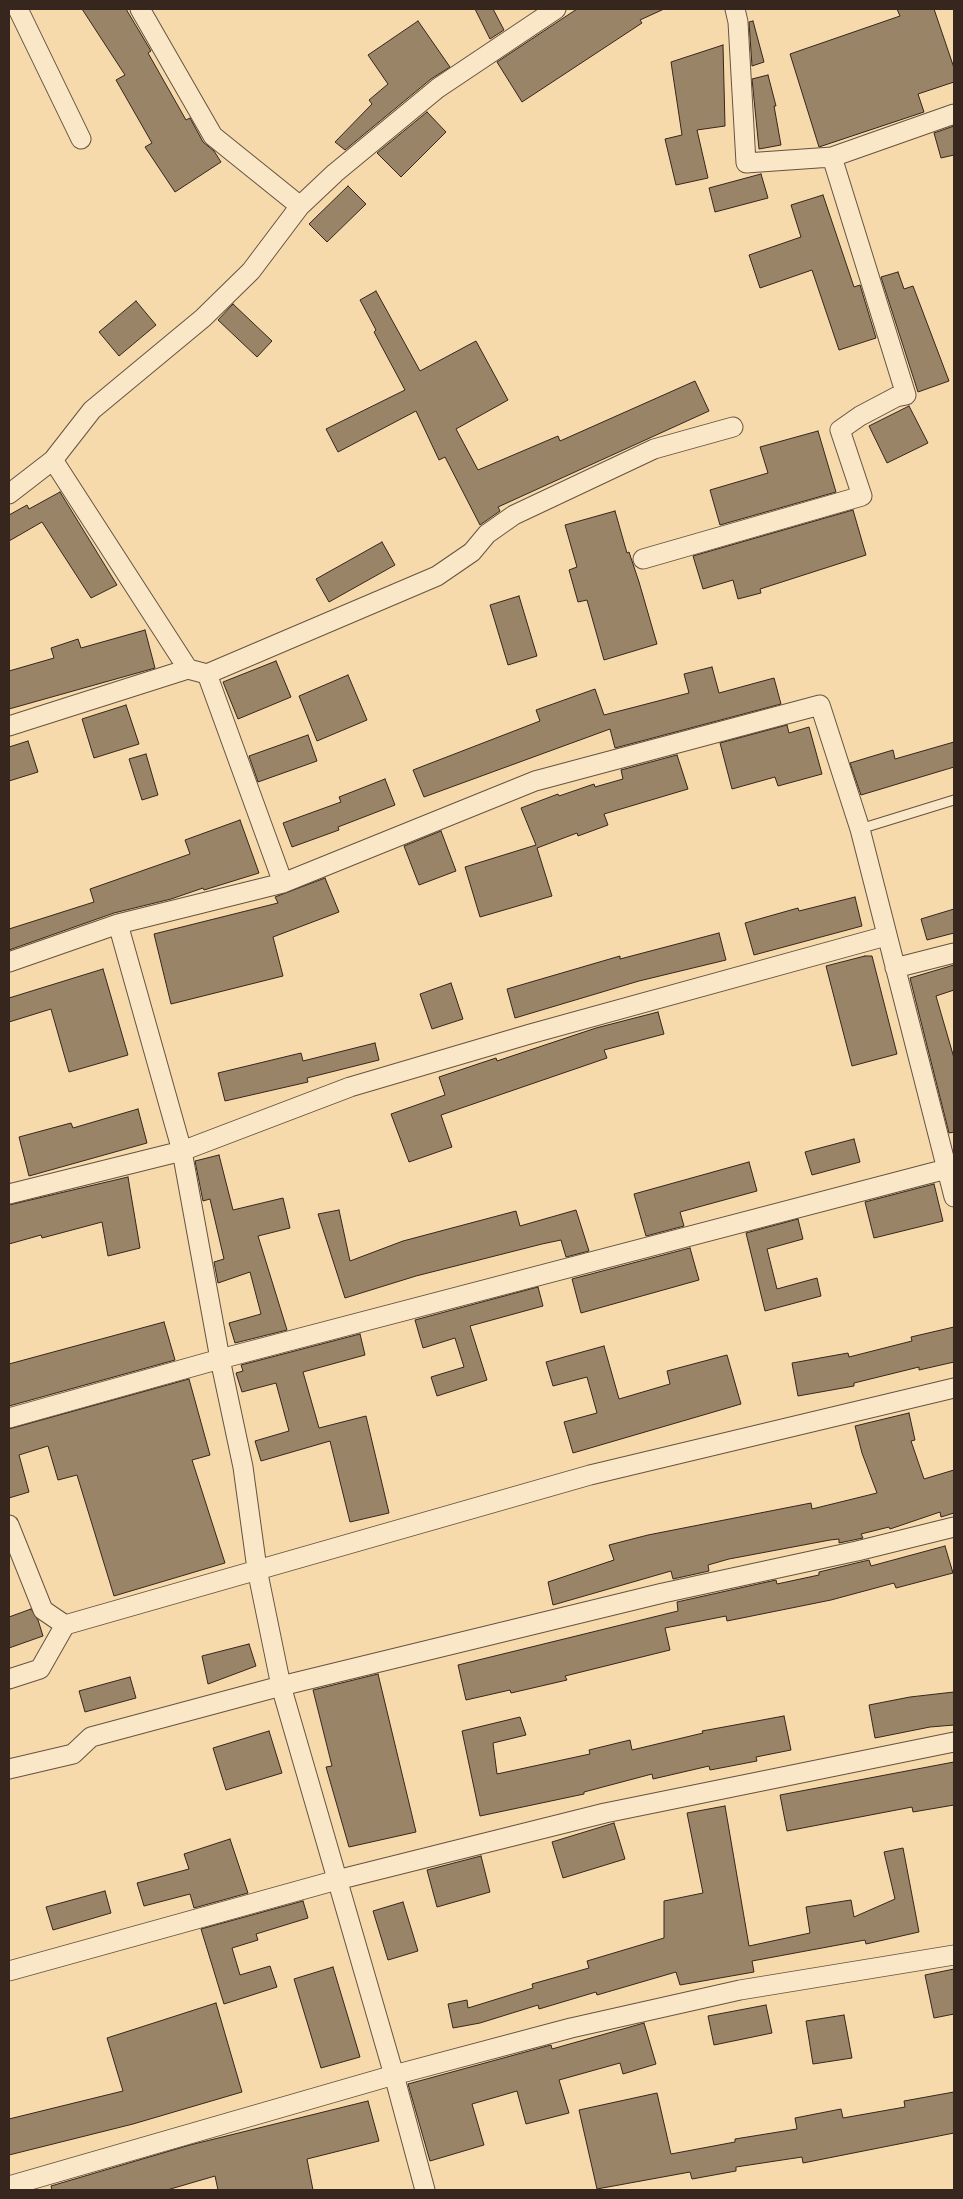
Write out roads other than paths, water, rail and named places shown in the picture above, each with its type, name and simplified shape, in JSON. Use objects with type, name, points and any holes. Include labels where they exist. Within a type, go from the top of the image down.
[{"type":"street","points":[[18,9],[81,139]]},
{"type":"street","points":[[140,9],[213,136],[300,206]]},
{"type":"street","points":[[9,494],[53,460],[92,410],[203,318],[251,271],[300,206],[335,173],[438,88],[556,9]]},
{"type":"street","points":[[735,9],[738,22],[746,163],[832,157],[954,114]]},
{"type":"street","points":[[643,559],[862,496],[840,430],[860,416],[896,397],[906,395],[832,157]]},
{"type":"street","points":[[9,726],[188,669],[207,674],[436,576],[472,552],[487,534],[514,515],[654,449],[733,427]]},
{"type":"street","points":[[53,460],[188,669]]},
{"type":"street","points":[[207,674],[283,883]]},
{"type":"street","points":[[9,962],[118,924],[283,883],[535,781],[820,705],[860,828],[886,936],[951,1168],[954,1197]]},
{"type":"street","points":[[118,924],[182,1151],[220,1359],[243,1468],[257,1569],[281,1686],[394,2075],[425,2190]]},
{"type":"street","points":[[9,1194],[182,1151],[350,1087],[530,1034],[886,936]]},
{"type":"street","points":[[895,968],[954,952]]},
{"type":"street","points":[[9,1418],[220,1359],[951,1168]]},
{"type":"street","points":[[9,1679],[40,1669],[65,1625],[590,1475],[954,1388]]},
{"type":"street","points":[[9,1525],[43,1610],[65,1625]]},
{"type":"street","points":[[9,1769],[73,1754],[91,1737],[281,1686],[663,1593],[857,1551],[954,1527]]},
{"type":"street","points":[[9,1971],[337,1880],[605,1813],[954,1742]]},
{"type":"street","points":[[9,2186],[394,2075],[570,2028],[740,1990],[954,1955]]},
{"type":"lane","points":[[860,828],[954,800]]}]
